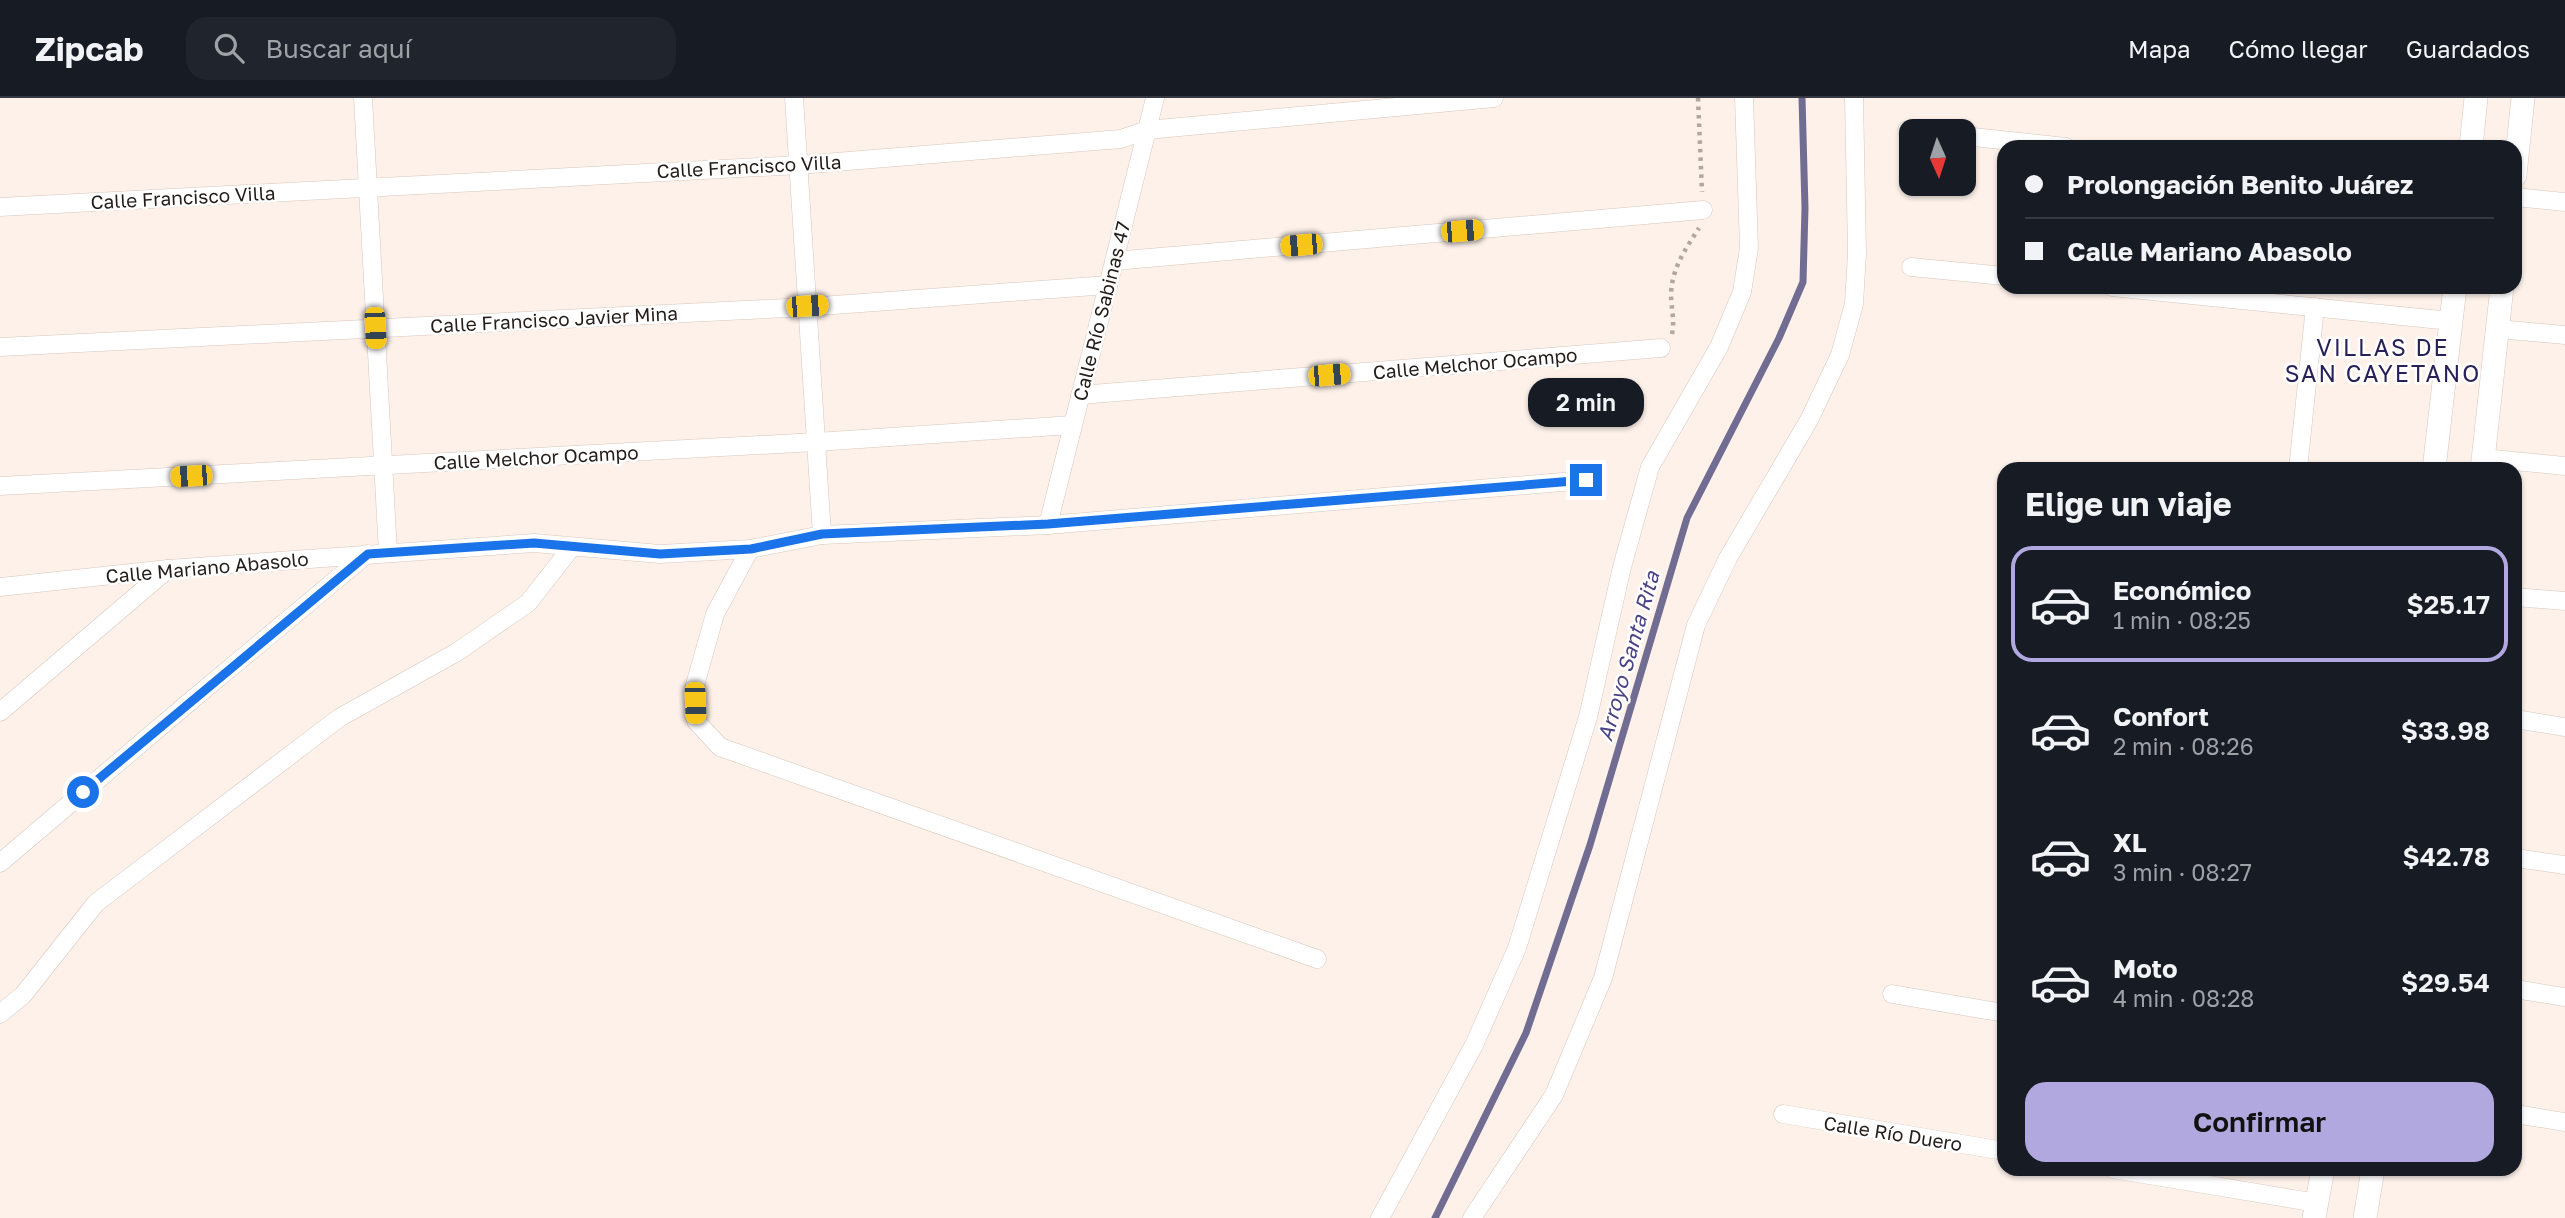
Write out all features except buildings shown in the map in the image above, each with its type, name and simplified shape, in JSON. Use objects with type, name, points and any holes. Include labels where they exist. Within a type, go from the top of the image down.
[{"type":"street","points":[[363,98],[388,553]]},
{"type":"street","points":[[794,98],[822,534]]},
{"type":"street","name":"Calle Río Sabinas 47","points":[[1048,524],[1155,98]]},
{"type":"street","name":"Calle Francisco Villa","points":[[0,207],[799,164],[1121,139],[1147,130],[1494,98]]},
{"type":"street","points":[[1380,1218],[1475,1045],[1517,948],[1588,717],[1622,567],[1650,467],[1719,346],[1742,292],[1749,248],[1744,98]]},
{"type":"street","points":[[1472,1218],[1554,1096],[1603,978],[1696,625],[1728,558],[1809,420],[1840,355],[1854,304],[1857,253],[1854,98]]},
{"type":"street","points":[[2472,140],[2476,98]]},
{"type":"street","points":[[2519,140],[2523,98]]},
{"type":"street","points":[[1976,137],[2001,140]]},
{"type":"street","points":[[2522,198],[2565,202]]},
{"type":"street","points":[[1114,261],[1703,210]]},
{"type":"street","points":[[1911,267],[1997,275]]},
{"type":"street","name":"Calle Francisco Javier Mina","points":[[0,347],[807,306],[1108,285]]},
{"type":"street","points":[[2183,294],[2451,321]]},
{"type":"street","points":[[2435,462],[2454,294]]},
{"type":"street","points":[[2483,462],[2501,294]]},
{"type":"street","points":[[2299,462],[2315,307]]},
{"type":"street","points":[[2498,329],[2565,335]]},
{"type":"street","name":"Calle Melchor Ocampo","points":[[1080,395],[1661,348]]},
{"type":"street","name":"Calle Melchor Ocampo","points":[[0,486],[816,442],[1072,425]]},
{"type":"street","points":[[2522,464],[2565,466]]},
{"type":"street","name":"Calle Mariano Abasolo","points":[[0,587],[168,569],[534,543],[660,554],[751,549],[822,534],[1048,524],[1586,480]]},
{"type":"street","points":[[0,1014],[23,995],[96,903],[339,718],[457,652],[528,603],[572,547]]},
{"type":"street","points":[[751,549],[715,614],[695,685],[696,721],[720,747],[1317,959]]},
{"type":"street","points":[[0,863],[368,554]]},
{"type":"street","points":[[0,712],[168,569]]},
{"type":"street","points":[[2522,598],[2565,601]]},
{"type":"street","points":[[2522,720],[2565,727]]},
{"type":"street","points":[[2522,859],[2565,865]]},
{"type":"street","points":[[2522,990],[2565,997]]},
{"type":"street","points":[[1892,994],[1997,1012]]},
{"type":"street","name":"Calle Río Duero","points":[[1783,1114],[1997,1150]]},
{"type":"street","points":[[2522,1115],[2565,1122]]},
{"type":"street","points":[[2148,1176],[2316,1210],[2322,1176]]},
{"type":"street","points":[[2365,1218],[2372,1176]]},
{"type":"waterway","name":"Arroyo Santa Rita","points":[[1435,1218],[1526,1033],[1590,845],[1687,518],[1779,338],[1803,282],[1805,208],[1802,98]]},
{"type":"district","name":"VILLAS DE SAN CAYETANO","points":[[2383,360]]},
{"type":"route","points":[[83,792],[368,554],[534,543],[660,554],[751,549],[822,534],[1048,524],[1586,480]]}]
